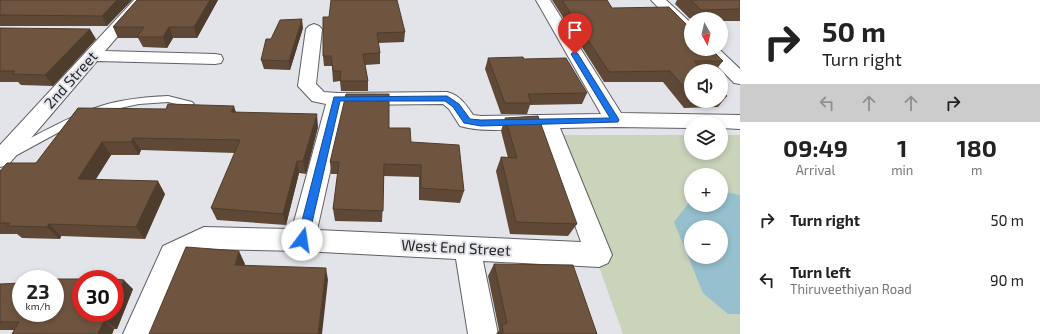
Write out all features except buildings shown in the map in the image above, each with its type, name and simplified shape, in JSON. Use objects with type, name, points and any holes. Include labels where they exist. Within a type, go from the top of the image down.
[{"type":"street","name":"2nd Street","points":[[0,159],[142,0]]},
{"type":"street","points":[[543,0],[615,120]]},
{"type":"street","points":[[658,0],[684,25]]},
{"type":"street","points":[[314,29],[307,86],[319,97],[337,99],[447,98],[456,105],[467,121],[481,123],[615,120],[740,122]]},
{"type":"street","points":[[91,33],[113,33]]},
{"type":"street","points":[[93,56],[215,59]]},
{"type":"street","points":[[716,56],[740,79]]},
{"type":"street","points":[[302,240],[337,99]]},
{"type":"street","name":"West End Street","points":[[138,334],[172,254],[204,238],[302,240],[600,256],[547,121]]},
{"type":"street","points":[[468,250],[483,334]]},
{"type":"lane","points":[[0,159],[57,129],[104,108],[139,101],[168,99],[188,104]]},
{"type":"green space","points":[[552,135],[684,135],[684,160],[728,160],[728,135],[740,135],[740,334],[623,334]]},
{"type":"water","points":[[728,192],[740,195],[740,314],[728,314],[703,293],[691,264],[728,264],[728,220],[684,220],[684,246],[674,222],[684,209],[684,212],[728,212]]},
{"type":"route","points":[[302,240],[337,99],[447,98],[456,105],[464,119],[467,121],[481,123],[615,120],[575,54]]}]
